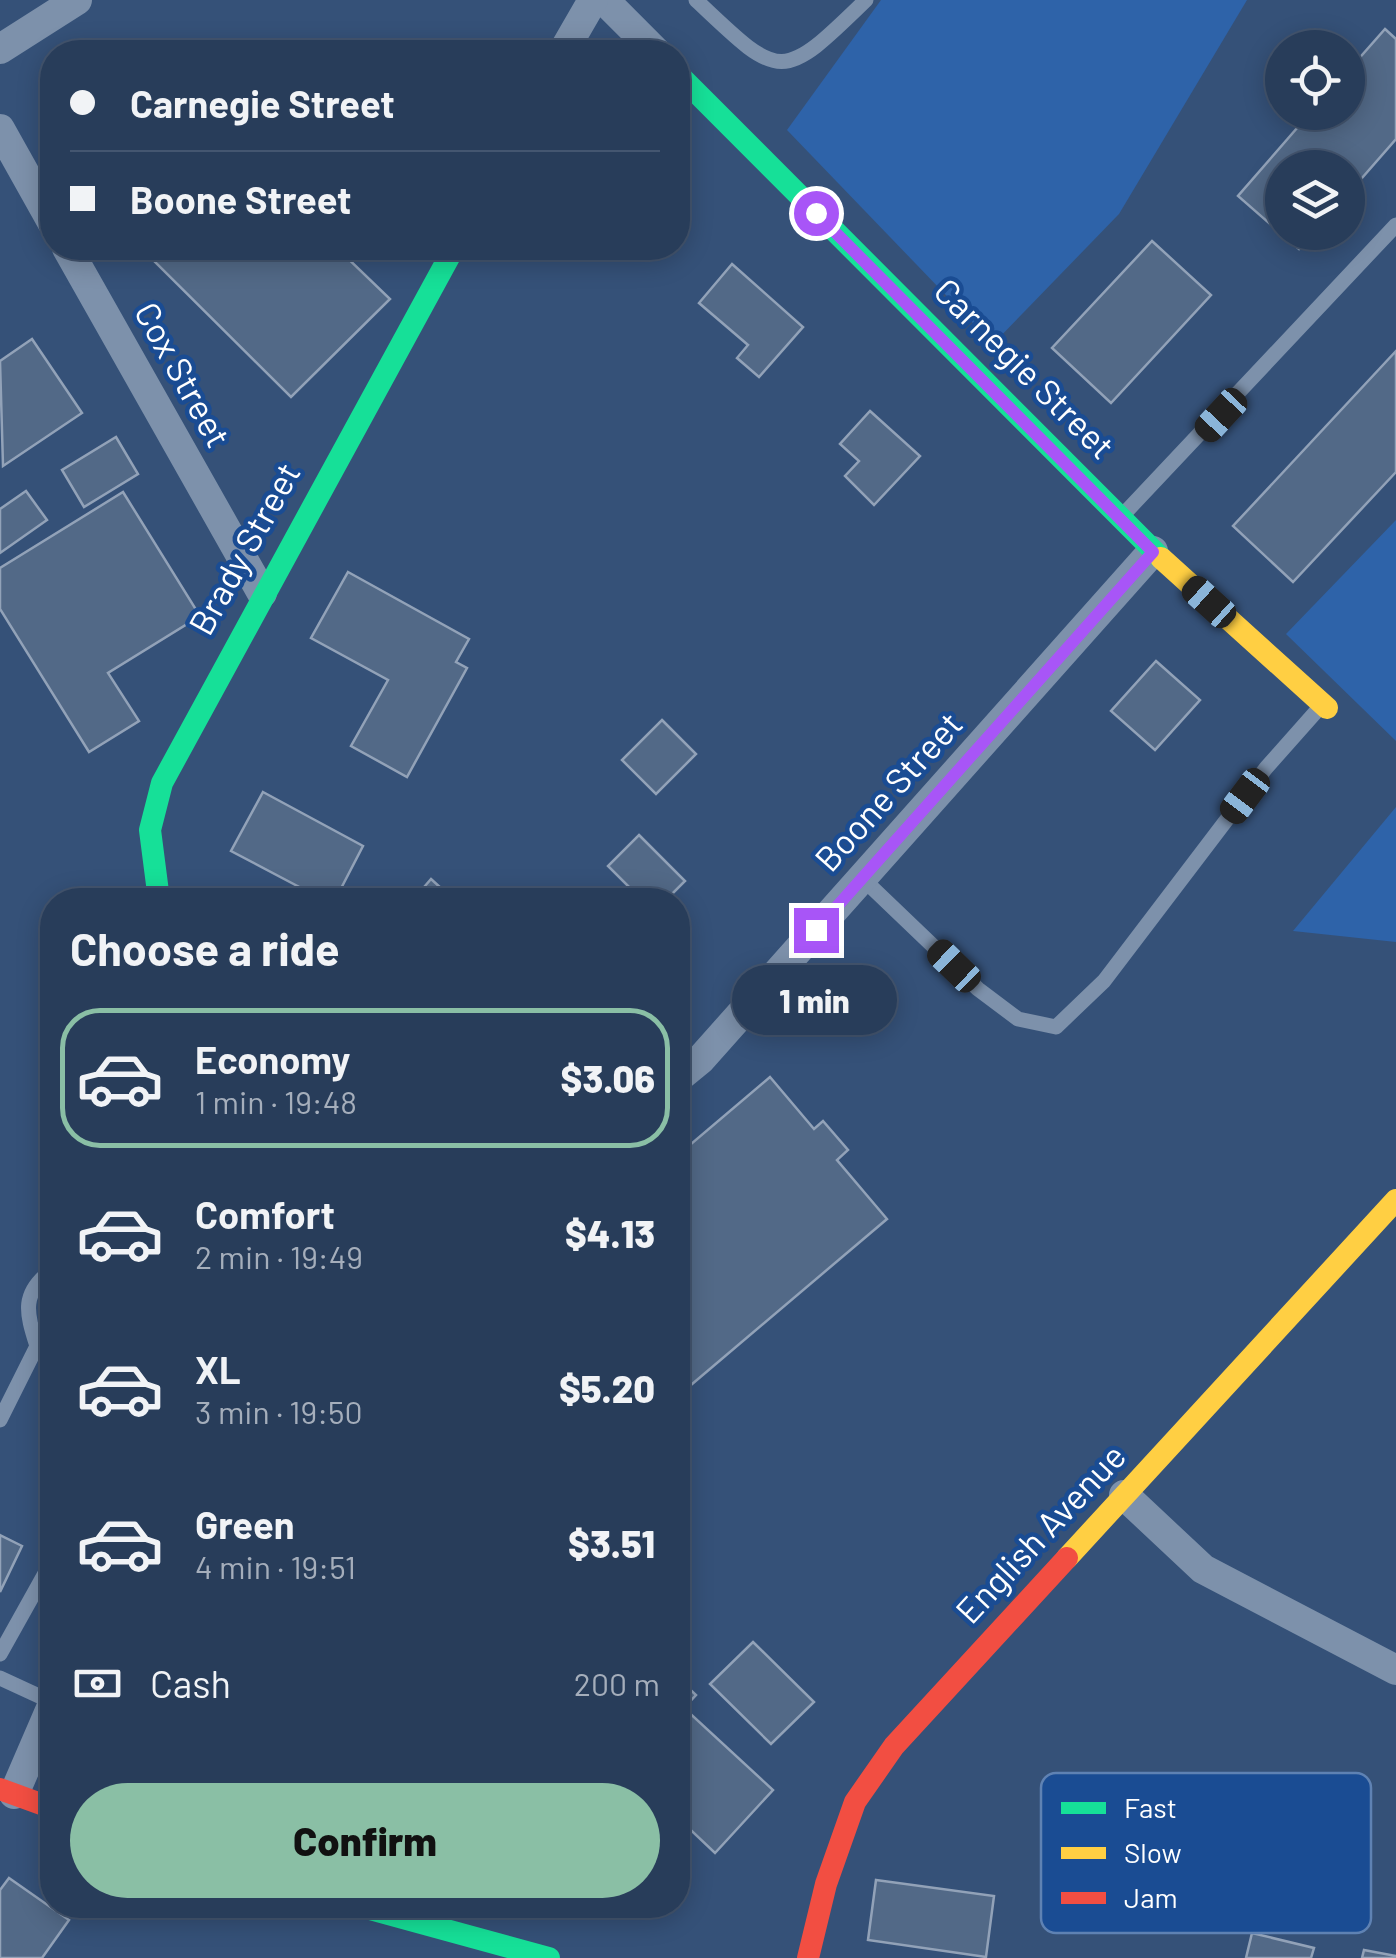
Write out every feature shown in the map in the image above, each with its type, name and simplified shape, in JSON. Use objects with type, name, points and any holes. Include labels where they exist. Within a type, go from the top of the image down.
[{"type":"street","points":[[0,49],[76,0]]},
{"type":"street","points":[[570,40],[593,0]]},
{"type":"street","points":[[604,0],[644,40]]},
{"type":"street","name":"Carnegie Street","points":[[690,86],[1153,552],[1325,706]]},
{"type":"street","points":[[0,129],[40,201]]},
{"type":"street","name":"Cox Street","points":[[74,260],[262,592]]},
{"type":"street","name":"Brady Street","points":[[157,888],[150,830],[162,783],[262,592],[447,260]]},
{"type":"street","name":"Boone Street","points":[[690,1068],[1153,552]]},
{"type":"street","name":"English Avenue","points":[[808,1958],[826,1884],[855,1802],[894,1746],[1396,1200]]},
{"type":"street","points":[[1124,1495],[1204,1569],[1396,1670]]},
{"type":"street","points":[[40,1727],[7,1791],[40,1803]]},
{"type":"street","points":[[391,1918],[482,1950],[549,1958]]},
{"type":"lane","points":[[696,0],[753,55],[786,64],[807,56],[866,0]]},
{"type":"lane","points":[[1120,518],[1396,225]]},
{"type":"lane","points":[[862,878],[978,989],[1018,1018],[1056,1026],[1104,981],[1266,768],[1325,706]]},
{"type":"lane","points":[[0,1420],[36,1346],[24,1307],[40,1279]]},
{"type":"lane","points":[[36,1346],[40,1348]]},
{"type":"lane","points":[[0,1654],[40,1582]]},
{"type":"lane","points":[[0,1678],[40,1698]]},
{"type":"shaded area","points":[[881,0],[1247,0],[1119,214],[993,344],[787,130]]},
{"type":"shaded area","points":[[1396,520],[1396,741],[1286,634]]},
{"type":"shaded area","points":[[1396,807],[1396,942],[1293,931]]},
{"type":"building","points":[[1385,29],[1396,39],[1396,139],[1365,175],[1365,150],[1278,150],[1295,130],[1365,130],[1365,52]]},
{"type":"building","points":[[1265,165],[1265,219],[1238,196]]},
{"type":"building","points":[[1152,241],[1211,295],[1111,403],[1052,348]]},
{"type":"building","points":[[153,260],[349,260],[390,299],[291,397]]},
{"type":"building","points":[[732,264],[803,327],[759,377],[737,358],[748,345],[699,303]]},
{"type":"building","points":[[32,339],[82,413],[3,466],[0,361]]},
{"type":"building","points":[[1396,351],[1396,472],[1293,582],[1233,526]]},
{"type":"building","points":[[870,411],[920,456],[874,505],[845,476],[859,461],[840,444]]},
{"type":"building","points":[[116,437],[138,474],[84,507],[62,470]]},
{"type":"building","points":[[26,491],[47,520],[0,553],[0,509]]},
{"type":"building","points":[[123,492],[200,616],[108,673],[139,721],[89,752],[0,609],[0,568]]},
{"type":"building","points":[[348,572],[469,639],[456,662],[467,668],[407,777],[351,746],[388,680],[311,638]]},
{"type":"building","points":[[1156,661],[1200,700],[1155,750],[1111,711]]},
{"type":"building","points":[[662,720],[696,754],[656,794],[622,760]]},
{"type":"building","points":[[263,792],[363,846],[341,888],[301,888],[231,851]]},
{"type":"building","points":[[639,835],[685,881],[678,888],[630,888],[608,866]]},
{"type":"building","points":[[431,879],[441,888],[423,888]]},
{"type":"building","points":[[770,1077],[814,1129],[823,1121],[848,1150],[837,1160],[887,1219],[690,1386],[690,1145]]},
{"type":"building","points":[[0,1535],[22,1546],[0,1592]]},
{"type":"building","points":[[753,1642],[814,1702],[771,1744],[710,1684]]},
{"type":"building","points":[[690,1714],[773,1790],[715,1853],[690,1829]]},
{"type":"building","points":[[9,1878],[40,1900],[40,1918],[69,1920],[42,1958],[0,1958],[0,1890]]},
{"type":"building","points":[[876,1880],[994,1896],[986,1957],[868,1940]]},
{"type":"building","points":[[1252,1933],[1314,1948],[1311,1958],[1246,1958]]},
{"type":"building","points":[[1364,1950],[1396,1956],[1396,1958],[1362,1958]]},
{"type":"traffic: fast","points":[[690,86],[1161,558]]},
{"type":"traffic: fast","points":[[157,888],[150,830],[162,783],[447,260]]},
{"type":"traffic: fast","points":[[403,1918],[549,1958]]},
{"type":"traffic: slow","points":[[1161,558],[1327,708]]},
{"type":"traffic: slow","points":[[1067,1558],[1396,1200]]},
{"type":"traffic: jam","points":[[808,1958],[826,1884],[855,1802],[894,1746],[1067,1558]]},
{"type":"traffic: jam","points":[[0,1789],[40,1804]]},
{"type":"route","points":[[816,213],[1153,552],[816,930]]}]
